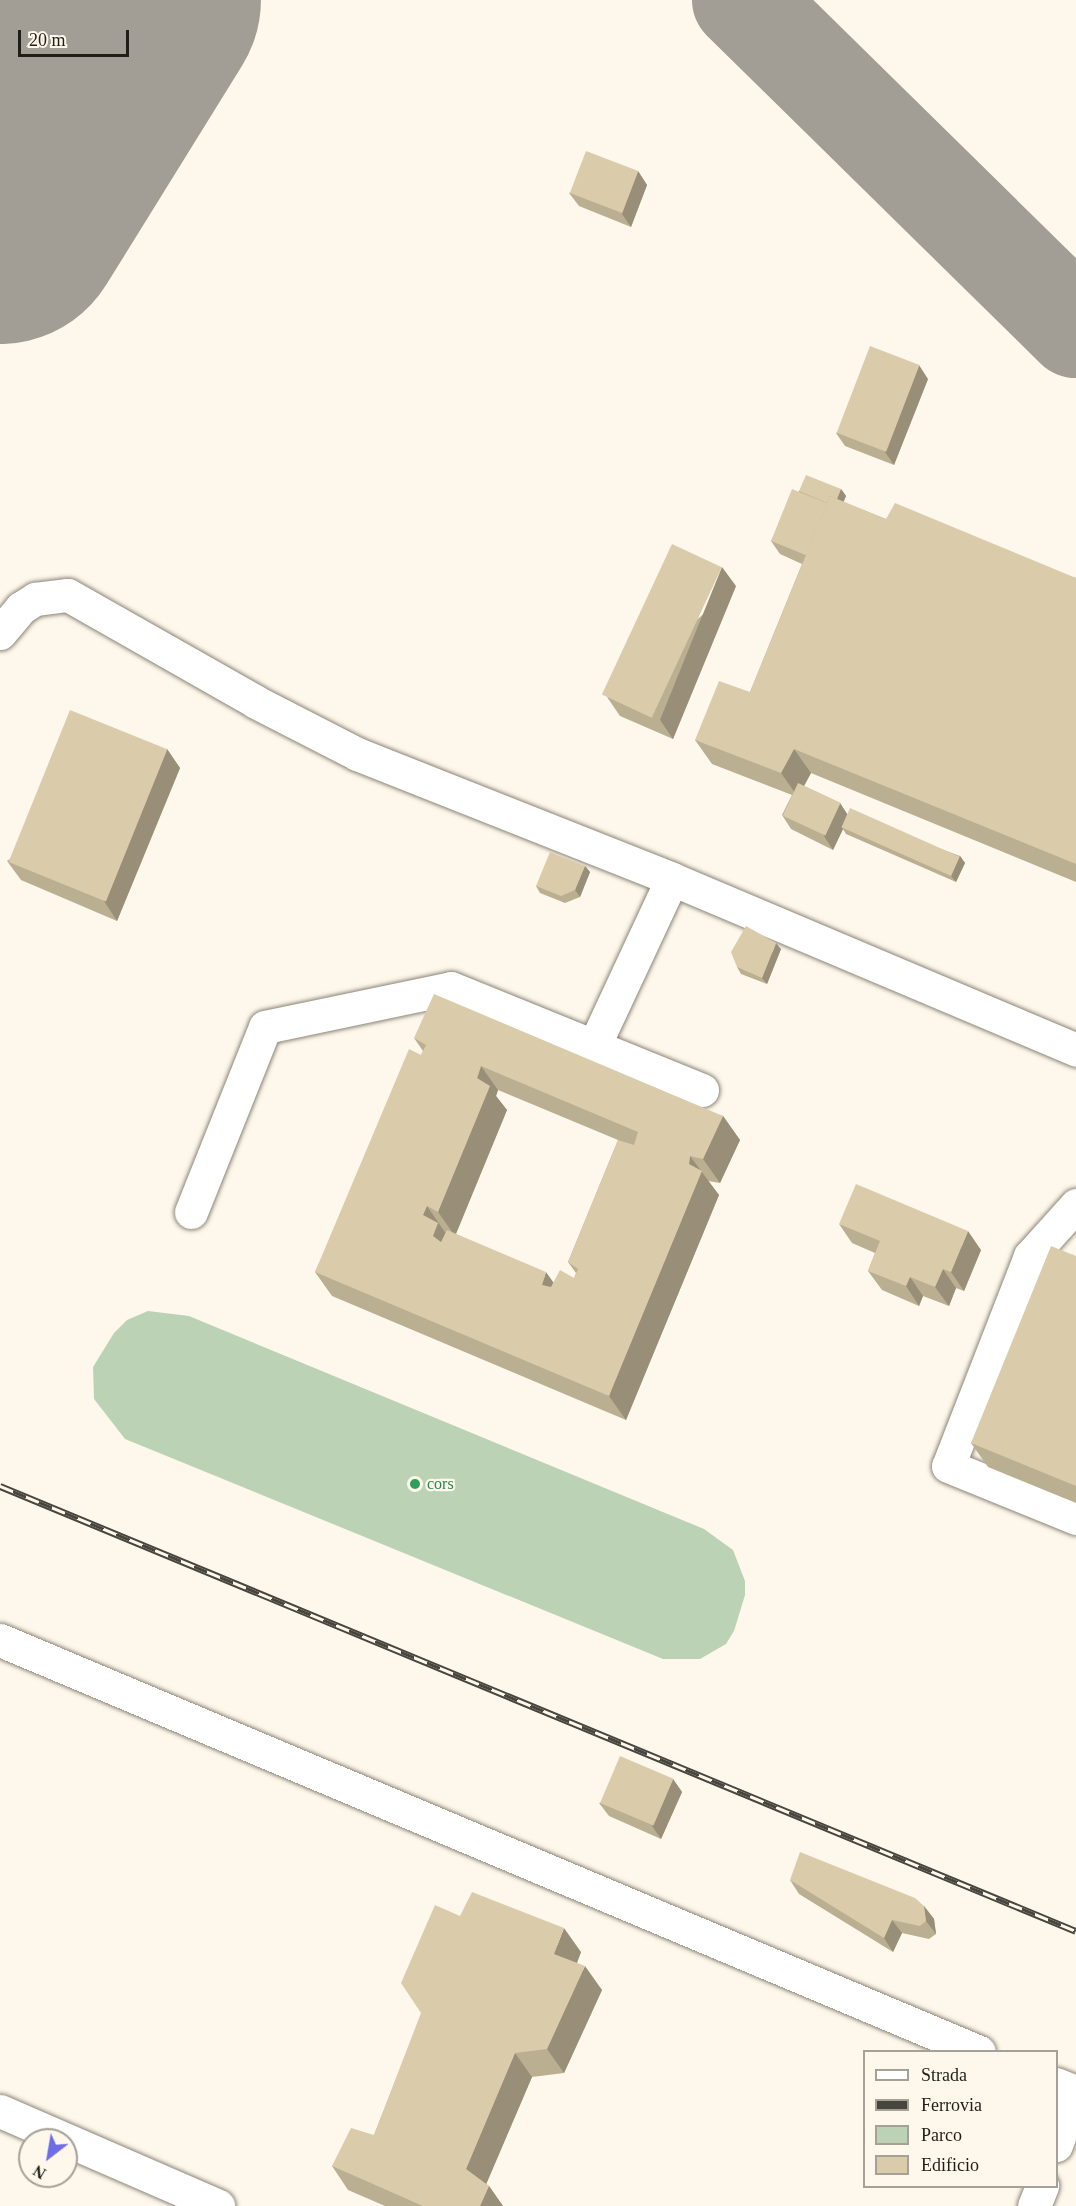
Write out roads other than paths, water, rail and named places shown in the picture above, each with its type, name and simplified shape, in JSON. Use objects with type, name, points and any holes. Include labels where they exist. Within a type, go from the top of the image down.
[{"type":"lane","points":[[0,633],[28,603],[51,594],[68,595],[256,702],[357,754],[672,879],[1076,1050]]},
{"type":"lane","points":[[594,1046],[672,879]]},
{"type":"lane","points":[[191,1212],[265,1027],[451,988],[702,1090]]},
{"type":"lane","points":[[1076,1205],[1030,1256],[948,1466],[1076,1518]]},
{"type":"lane","points":[[0,1640],[974,2050]]},
{"type":"lane","points":[[1058,2085],[1076,2092],[1058,2140]]},
{"type":"lane","points":[[0,2111],[218,2206]]},
{"type":"lane","points":[[1034,2206],[1042,2188]]},
{"type":"railway","points":[[0,1486],[1076,1931]]},
{"type":"place","name":"cors","points":[[415,1484]]}]
